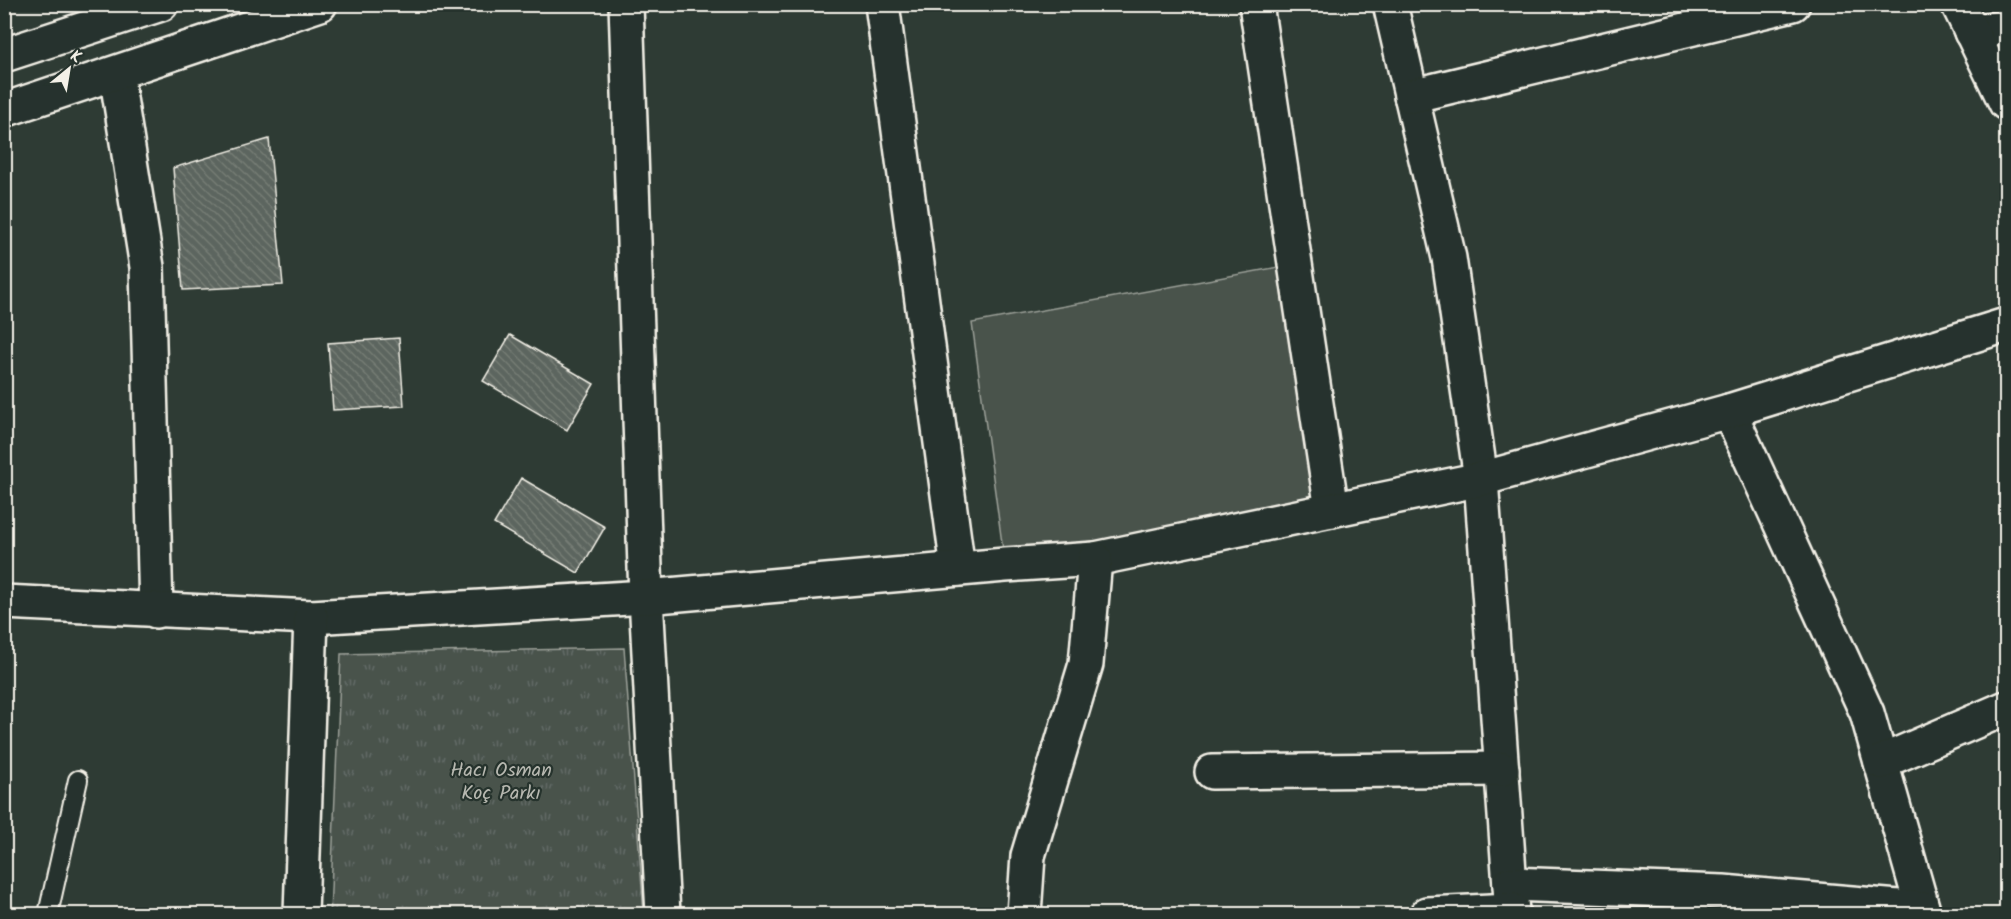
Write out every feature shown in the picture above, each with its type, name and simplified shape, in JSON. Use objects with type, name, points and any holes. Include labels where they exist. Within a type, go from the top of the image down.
[{"type":"street","points":[[4,55],[161,4]]},
{"type":"street","points":[[4,110],[320,4]]},
{"type":"street","points":[[626,4],[646,597],[663,915]]},
{"type":"street","points":[[882,4],[958,569]]},
{"type":"street","points":[[1256,4],[1332,510]]},
{"type":"street","points":[[1390,4],[1449,258],[1482,479],[1511,903]]},
{"type":"street","points":[[1412,96],[1793,4]]},
{"type":"street","points":[[1965,18],[2007,27]]},
{"type":"street","points":[[1965,18],[2007,103]]},
{"type":"street","points":[[116,73],[147,267],[156,611]]},
{"type":"street","points":[[4,602],[311,617],[646,597],[1095,559],[1482,479],[1729,411],[2007,325]]},
{"type":"street","points":[[1427,915],[1511,903],[1723,892],[1923,912],[1867,713],[1729,411]]},
{"type":"street","points":[[1024,915],[1028,856],[1086,664],[1095,559]]},
{"type":"street","points":[[302,915],[311,617]]},
{"type":"street","points":[[1881,762],[2007,708]]},
{"type":"street","points":[[1212,772],[1502,769]]},
{"type":"lane","points":[[48,915],[78,780]]},
{"type":"green space","points":[[1284,266],[1327,505],[1004,558],[972,323]]},
{"type":"green space","name":"Hacı Osman Koç Parkı","points":[[624,648],[644,914],[330,914],[341,654]]},
{"type":"building","points":[[269,139],[283,285],[183,290],[173,168]]},
{"type":"building","points":[[510,335],[594,384],[567,430],[483,381]]},
{"type":"building","points":[[399,338],[404,406],[333,410],[328,343]]},
{"type":"building","points":[[521,478],[605,527],[578,573],[494,524]]}]
